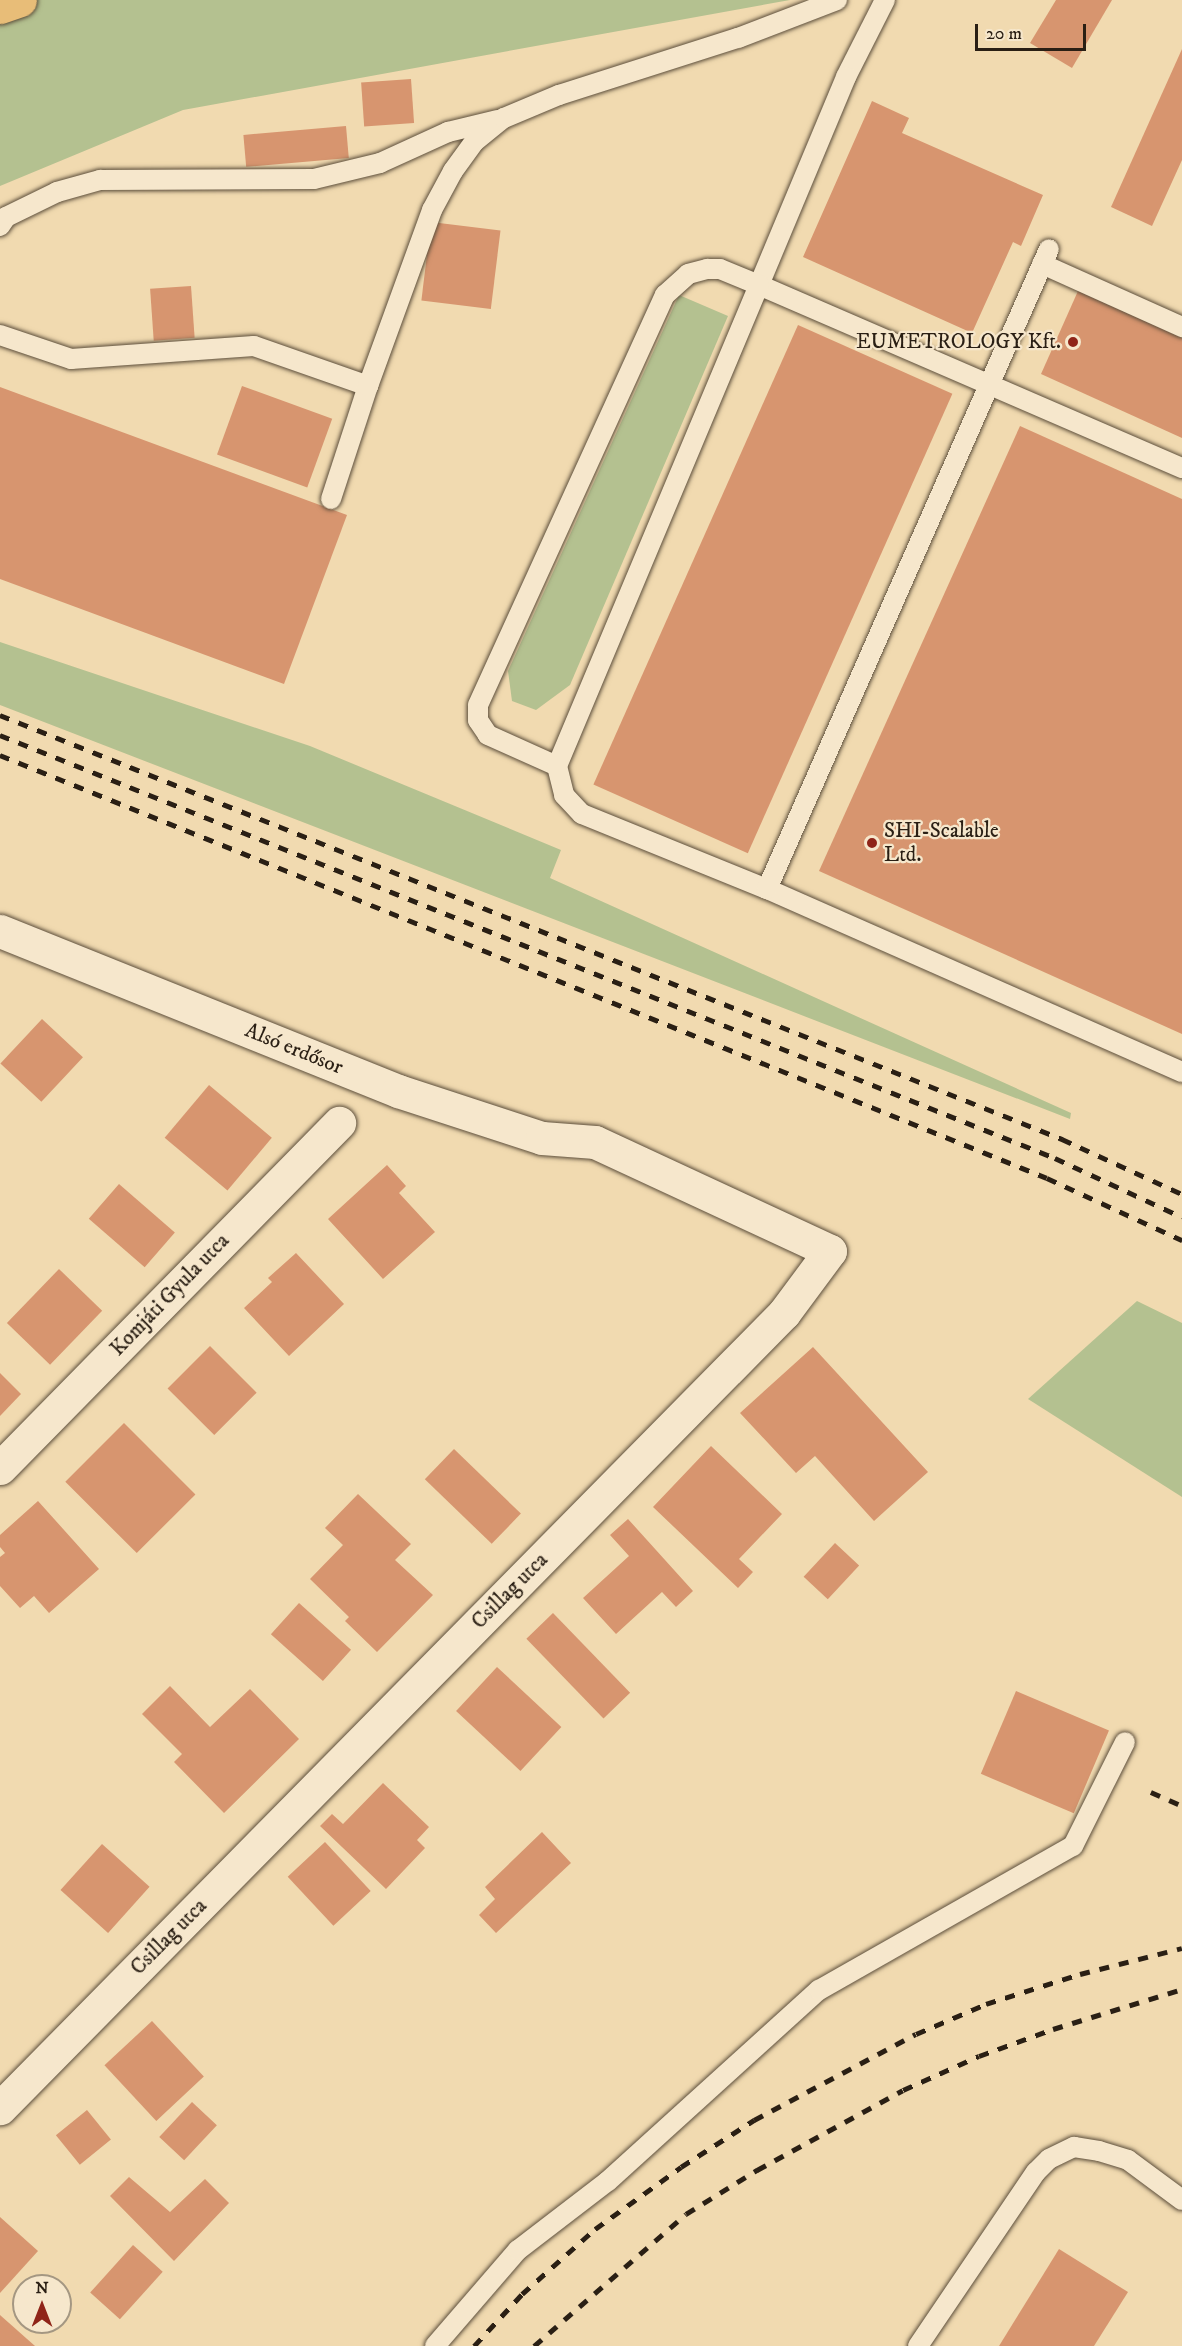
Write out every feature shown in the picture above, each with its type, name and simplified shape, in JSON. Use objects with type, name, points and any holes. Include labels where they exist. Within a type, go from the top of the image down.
[{"type":"main road","points":[[0,8],[20,0]]},
{"type":"street","name":"Alsó erdősor","points":[[0,931],[398,1091],[542,1138],[595,1142]]},
{"type":"street","name":"Komjáti Gyula utca","points":[[0,1468],[339,1123]]},
{"type":"street","name":"Csillag utca","points":[[0,2108],[784,1313],[830,1251],[595,1142]]},
{"type":"lane","points":[[0,226],[6,217],[57,192],[100,180],[314,179],[380,163],[448,132],[504,118],[559,95],[738,38],[837,0]]},
{"type":"lane","points":[[885,0],[846,77],[557,766],[564,795],[582,814],[767,889],[1182,1072]]},
{"type":"lane","points":[[331,499],[368,386],[432,210],[453,171],[474,142],[504,118]]},
{"type":"lane","points":[[767,889],[1046,256],[1182,327]]},
{"type":"lane","points":[[557,766],[488,735],[478,720],[478,705],[665,295],[688,273],[707,268],[720,269],[1182,468]]},
{"type":"lane","points":[[0,335],[71,359],[254,346],[368,386]]},
{"type":"lane","points":[[435,2346],[518,2250],[608,2181],[819,1990],[1072,1846],[1125,1742]]},
{"type":"lane","points":[[918,2346],[1036,2172],[1050,2158],[1074,2147],[1099,2151],[1128,2160],[1182,2200]]},
{"type":"green space","points":[[0,0],[790,0],[183,110],[0,186]]},
{"type":"green space","points":[[679,295],[728,316],[570,685],[536,710],[512,701],[508,671]]},
{"type":"green space","points":[[0,642],[310,746],[561,850],[550,878],[1071,1113],[1070,1119],[0,705]]},
{"type":"green space","points":[[1137,1301],[1182,1323],[1182,1497],[1028,1399]]},
{"type":"building","points":[[1056,0],[1112,0],[1072,68],[1030,43]]},
{"type":"building","points":[[1182,49],[1182,160],[1152,226],[1111,207]]},
{"type":"building","points":[[411,79],[414,123],[364,126],[361,82]]},
{"type":"building","points":[[872,101],[909,118],[902,133],[1043,195],[1021,246],[1013,242],[972,333],[803,257]]},
{"type":"building","points":[[346,126],[349,158],[246,167],[243,135]]},
{"type":"building","points":[[431,222],[500,231],[491,309],[421,300]]},
{"type":"building","points":[[191,286],[195,338],[154,341],[150,289]]},
{"type":"building","points":[[1078,291],[1182,338],[1182,438],[1041,374]]},
{"type":"building","points":[[798,325],[952,394],[748,853],[593,785]]},
{"type":"building","points":[[242,386],[332,419],[307,487],[217,455]]},
{"type":"building","points":[[0,387],[347,515],[284,684],[0,579]]},
{"type":"building","points":[[1020,426],[1182,499],[1182,1034],[819,871]]},
{"type":"building","points":[[42,1019],[83,1057],[41,1102],[0,1064]]},
{"type":"building","points":[[209,1085],[272,1138],[227,1191],[165,1138]]},
{"type":"building","points":[[387,1165],[406,1186],[399,1193],[435,1232],[383,1279],[328,1219]]},
{"type":"building","points":[[119,1184],[175,1233],[145,1267],[89,1219]]},
{"type":"building","points":[[296,1253],[344,1304],[289,1356],[244,1308],[272,1282],[268,1278]]},
{"type":"building","points":[[59,1269],[102,1311],[50,1365],[7,1323]]},
{"type":"building","points":[[210,1346],[257,1393],[214,1435],[168,1388]]},
{"type":"building","points":[[813,1347],[928,1472],[874,1521],[815,1456],[796,1473],[740,1413]]},
{"type":"building","points":[[0,1373],[21,1394],[0,1416]]},
{"type":"building","points":[[124,1423],[195,1494],[137,1553],[65,1482]]},
{"type":"building","points":[[711,1446],[782,1514],[739,1559],[753,1572],[738,1588],[653,1507]]},
{"type":"building","points":[[454,1449],[521,1514],[492,1544],[425,1479]]},
{"type":"building","points":[[358,1494],[411,1544],[395,1560],[433,1595],[377,1652],[345,1621],[349,1617],[310,1579],[343,1545],[325,1528]]},
{"type":"building","points":[[38,1501],[99,1569],[49,1613],[34,1596],[20,1608],[0,1586],[0,1557],[5,1553],[0,1547],[0,1535]]},
{"type":"building","points":[[628,1519],[693,1591],[676,1607],[662,1592],[616,1634],[583,1598],[629,1556],[610,1535]]},
{"type":"building","points":[[835,1543],[859,1566],[828,1599],[804,1577]]},
{"type":"building","points":[[299,1603],[351,1650],[323,1681],[271,1634]]},
{"type":"building","points":[[553,1613],[630,1693],[603,1719],[526,1639]]},
{"type":"building","points":[[497,1667],[561,1727],[520,1771],[456,1711]]},
{"type":"building","points":[[170,1686],[210,1727],[250,1689],[299,1739],[224,1813],[174,1762],[182,1754],[142,1714]]},
{"type":"building","points":[[1016,1691],[1109,1730],[1074,1813],[981,1774]]},
{"type":"building","points":[[383,1783],[429,1827],[417,1840],[425,1848],[386,1889],[320,1826],[332,1814],[343,1824]]},
{"type":"building","points":[[542,1832],[571,1863],[496,1933],[479,1915],[495,1899],[485,1887]]},
{"type":"building","points":[[325,1842],[371,1891],[333,1926],[288,1877]]},
{"type":"building","points":[[102,1844],[150,1887],[108,1933],[61,1890]]},
{"type":"building","points":[[152,2021],[204,2077],[156,2121],[104,2065]]},
{"type":"building","points":[[192,2102],[217,2125],[184,2160],[159,2137]]},
{"type":"building","points":[[87,2110],[111,2140],[80,2165],[56,2135]]},
{"type":"building","points":[[129,2177],[170,2212],[205,2179],[229,2203],[174,2261],[110,2196]]},
{"type":"building","points":[[0,2217],[38,2251],[17,2274],[12,2274],[12,2280],[0,2293]]},
{"type":"building","points":[[133,2245],[163,2272],[120,2319],[90,2293]]},
{"type":"building","points":[[1059,2249],[1128,2292],[1094,2346],[999,2346]]},
{"type":"building","points":[[0,2315],[12,2326],[12,2334],[21,2334],[35,2346],[0,2346]]},
{"type":"railway","points":[[0,715],[1062,1139],[1182,1194]]},
{"type":"railway","points":[[0,735],[1055,1158],[1182,1217]]},
{"type":"railway","points":[[0,755],[1047,1178],[1182,1240]]},
{"type":"railway","points":[[1151,1792],[1182,1806]]},
{"type":"railway","points":[[474,2346],[522,2294],[595,2229],[681,2167],[754,2120],[916,2034],[986,2004],[1080,1974],[1182,1948]]},
{"type":"railway","points":[[534,2346],[686,2214],[757,2170],[903,2090],[979,2056],[1053,2029],[1182,1989]]},
{"type":"place","name":"EUMETROLOGY Kft.","points":[[1073,342]]},
{"type":"place","name":"SHI-Scalable Ltd.","points":[[872,843]]}]
